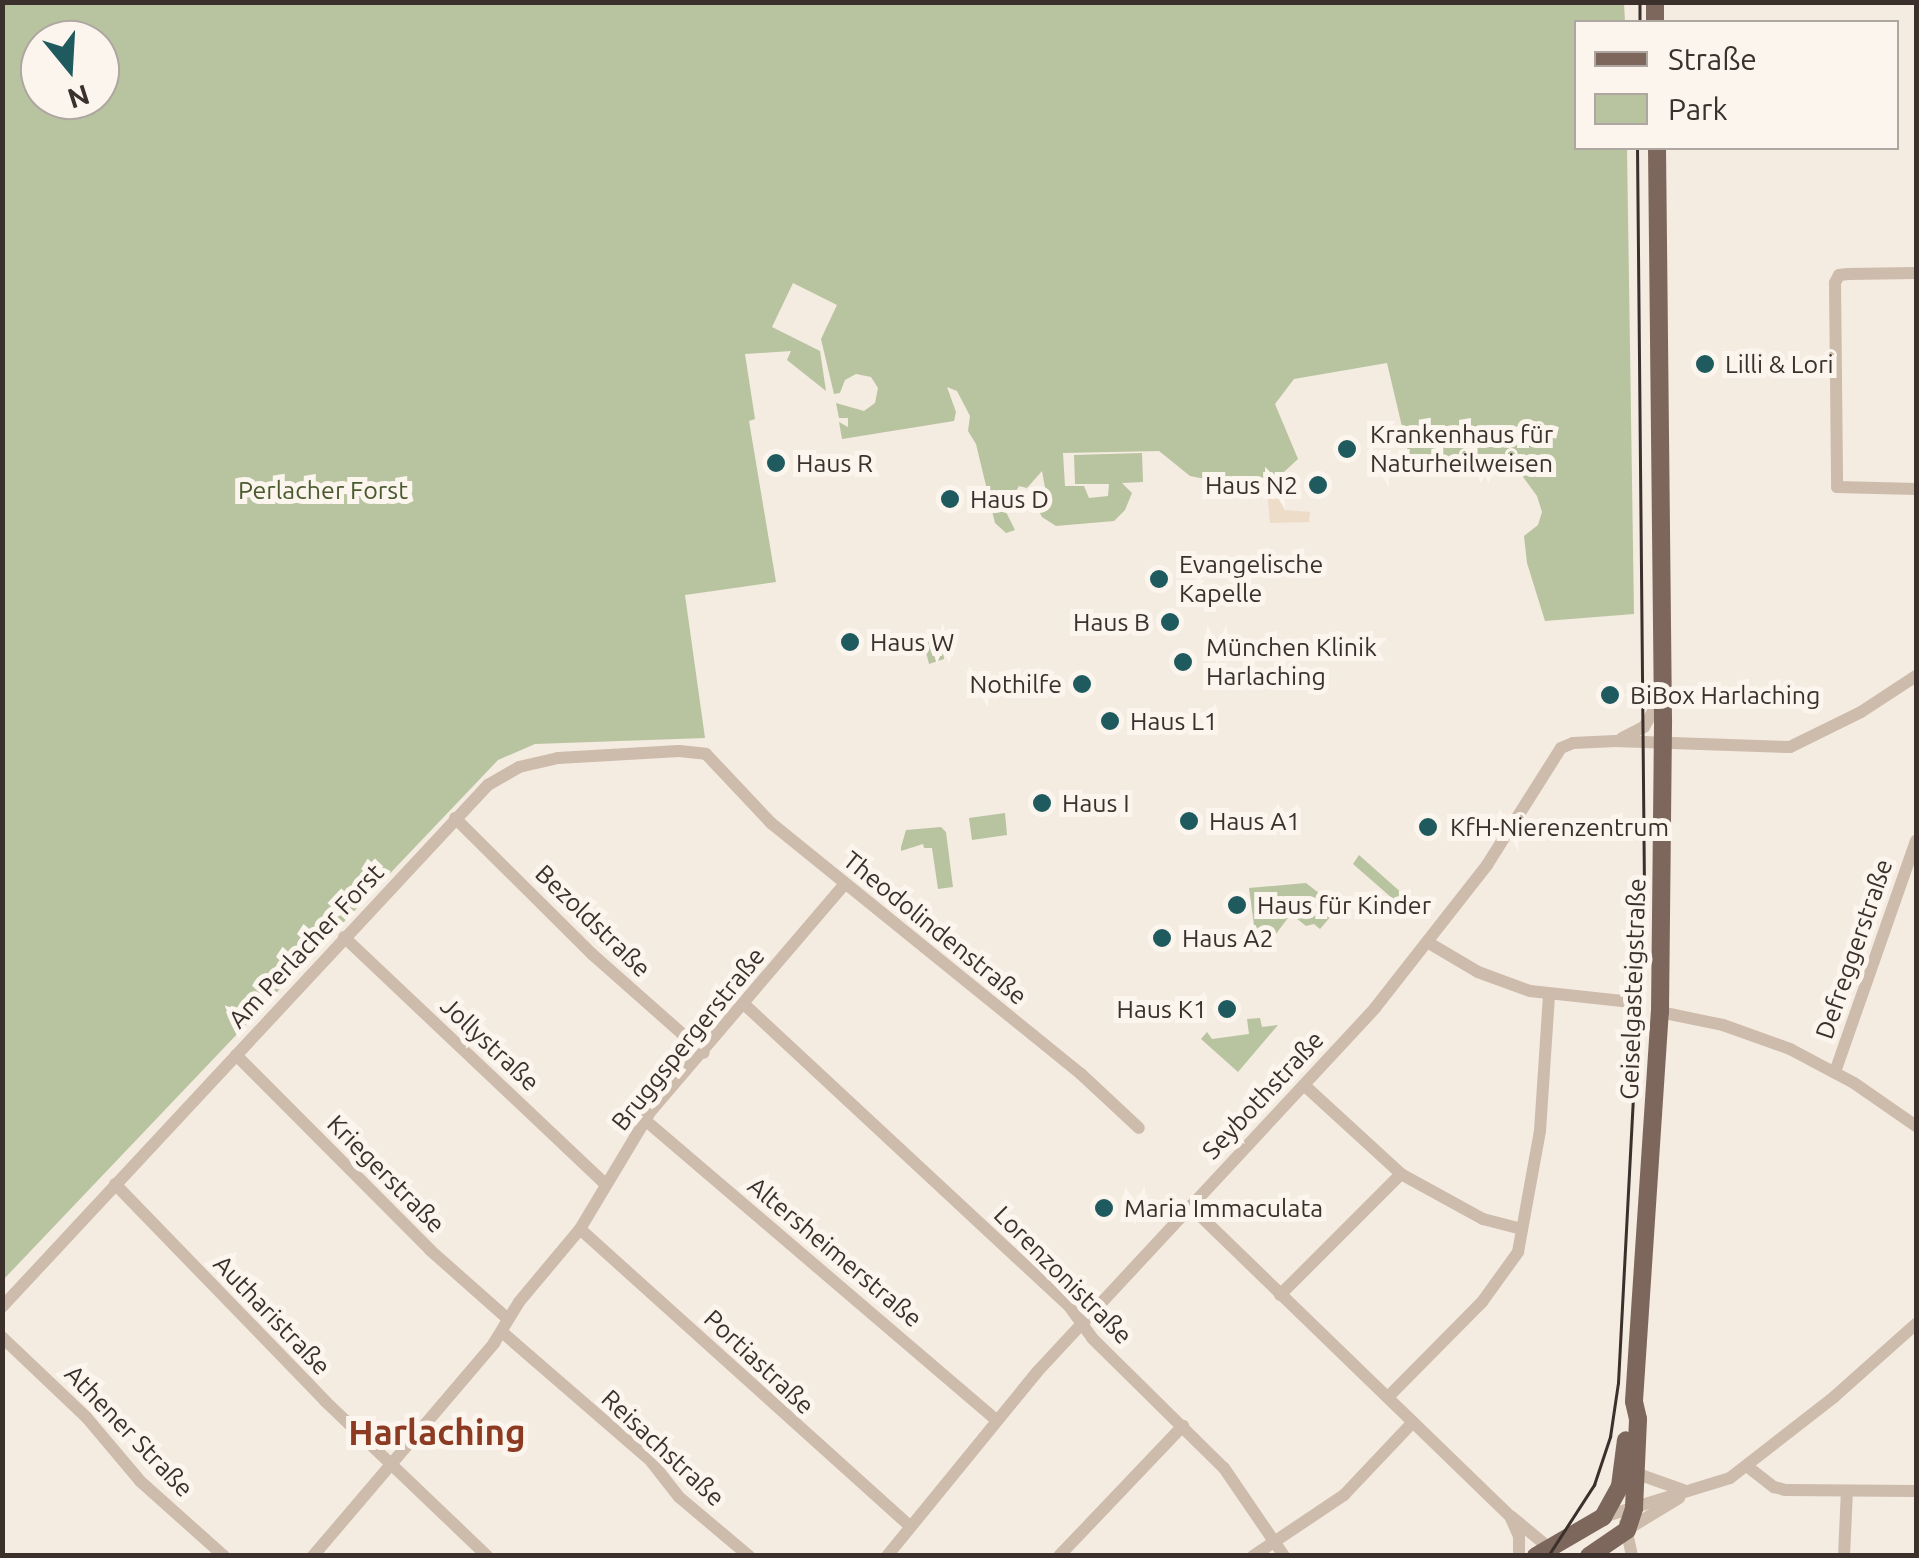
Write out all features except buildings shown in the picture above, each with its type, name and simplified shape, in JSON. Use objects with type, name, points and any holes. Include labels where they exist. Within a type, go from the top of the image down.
[{"type":"main road","name":"Geiselgasteigstraße","points":[[1621,1517],[1635,1473],[1638,1419],[1634,1401],[1660,1012],[1662,694],[1657,150]]},
{"type":"main road","points":[[1591,1555],[1621,1517],[1620,1486],[1634,1401]]},
{"type":"main road","points":[[1547,1552],[1586,1530],[1621,1517]]},
{"type":"street","points":[[1916,273],[1838,275],[1835,284],[1837,487],[1916,489]]},
{"type":"street","name":"Seybothstraße","points":[[887,1556],[995,1419],[1304,1085],[1428,943],[1488,865],[1556,754],[1567,745],[1615,741],[1790,746],[1861,712],[1916,676]]},
{"type":"street","points":[[1615,741],[1644,727],[1662,694]]},
{"type":"street","name":"Am Perlacher Forst","points":[[2,1307],[489,784],[535,762],[678,751],[710,756]]},
{"type":"street","name":"Theodolindenstraße","points":[[710,756],[753,807],[1080,1074],[1139,1128]]},
{"type":"street","name":"Bezoldstraße","points":[[455,818],[592,954],[704,1053]]},
{"type":"street","name":"Defreggerstraße","points":[[1835,1072],[1916,841]]},
{"type":"street","name":"Bruggspergerstraße","points":[[313,1556],[505,1326],[580,1229],[645,1120],[845,884]]},
{"type":"street","name":"Jollystraße","points":[[344,937],[605,1184]]},
{"type":"street","points":[[1428,943],[1478,972],[1549,996],[1631,1002]]},
{"type":"street","points":[[1388,1396],[1509,1270],[1522,1229],[1540,1131],[1549,996]]},
{"type":"street","name":"Lorenzonistraße","points":[[745,1005],[1069,1306],[1224,1468],[1284,1556]]},
{"type":"street","points":[[1660,1012],[1755,1036],[1835,1072],[1916,1126]]},
{"type":"street","name":"Kriegerstraße","points":[[236,1055],[505,1326]]},
{"type":"street","points":[[1304,1085],[1401,1174],[1484,1220],[1522,1229]]},
{"type":"street","name":"Altersheimerstraße","points":[[645,1120],[995,1419]]},
{"type":"street","points":[[1280,1295],[1401,1174]]},
{"type":"street","name":"Autharistraße","points":[[116,1184],[312,1388],[487,1556]]},
{"type":"street","points":[[1190,1206],[1547,1552]]},
{"type":"street","name":"Portiastraße","points":[[580,1229],[910,1526]]},
{"type":"street","points":[[1621,1517],[1714,1486],[1748,1467],[1916,1324]]},
{"type":"street","name":"Reisachstraße","points":[[505,1326],[650,1460],[679,1497],[749,1556]]},
{"type":"street","name":"Athener Straße","points":[[2,1338],[87,1418],[140,1481],[224,1556]]},
{"type":"street","points":[[1254,1556],[1344,1495],[1413,1422]]},
{"type":"street","points":[[1058,1556],[1182,1426]]},
{"type":"street","points":[[1748,1467],[1774,1487],[1916,1491]]},
{"type":"street","points":[[1635,1473],[1690,1492]]},
{"type":"street","points":[[1621,1517],[1690,1492]]},
{"type":"street","points":[[1844,1556],[1847,1492]]},
{"type":"street","points":[[1510,1516],[1519,1536],[1519,1556]]},
{"type":"street","name":"Geiselgasteigstraße","points":[[1621,1517],[1632,1556]]},
{"type":"green space","name":"Perlacher Forst","points":[[3,2],[1624,3],[1625,20],[1574,20],[1574,150],[1627,150],[1634,614],[1545,621],[1527,563],[1524,536],[1538,525],[1542,512],[1537,496],[1518,470],[1489,465],[1412,469],[1387,363],[1294,379],[1275,404],[1298,459],[1271,484],[1250,488],[1190,476],[1159,451],[1063,453],[1065,486],[1084,486],[1089,498],[1108,496],[1109,484],[1075,484],[1074,455],[1142,453],[1143,482],[1122,483],[1132,493],[1125,510],[1114,521],[1056,526],[1042,517],[1036,505],[1046,493],[1042,471],[1027,488],[1019,486],[1005,510],[1015,530],[1006,533],[995,523],[976,444],[968,431],[970,416],[957,391],[947,387],[956,412],[954,421],[842,439],[839,422],[848,427],[848,418],[839,418],[836,403],[864,411],[875,403],[878,388],[871,377],[856,374],[845,380],[840,393],[834,394],[821,339],[837,305],[793,283],[772,327],[820,351],[826,391],[787,360],[791,351],[745,354],[755,419],[749,421],[776,582],[685,595],[705,738],[535,744],[498,760],[3,1280]]},
{"type":"green space","points":[[942,634],[944,659],[929,664],[922,636]]},
{"type":"green space","points":[[1005,813],[1007,835],[972,840],[969,818]]},
{"type":"green space","points":[[941,827],[946,832],[953,887],[938,889],[932,848],[924,848],[923,844],[901,851],[901,847],[906,830]]},
{"type":"green space","points":[[1359,855],[1422,911],[1416,919],[1353,864]]},
{"type":"green space","points":[[1306,883],[1338,908],[1320,929],[1314,924],[1306,926],[1291,914],[1263,951],[1257,947],[1249,888]]},
{"type":"green space","points":[[1260,1018],[1262,1027],[1278,1025],[1238,1072],[1201,1039],[1207,1032],[1212,1039],[1249,1034],[1247,1019]]},
{"type":"shaded area","points":[[1283,498],[1284,510],[1310,512],[1309,522],[1270,523],[1268,499]]},
{"type":"tram line","points":[[1640,2],[1640,20]]},
{"type":"tram line","points":[[1548,1556],[1594,1485],[1610,1437],[1618,1383],[1644,889],[1637,150]]},
{"type":"place","name":"Lilli & Lori","points":[[1705,364]]},
{"type":"place","name":"Krankenhaus für Naturheilweisen","points":[[1347,449]]},
{"type":"place","name":"Haus R","points":[[776,463]]},
{"type":"place","name":"Haus N2","points":[[1318,485]]},
{"type":"place","name":"Haus D","points":[[950,499]]},
{"type":"place","name":"Evangelische Kapelle","points":[[1159,579]]},
{"type":"place","name":"Haus B","points":[[1170,622]]},
{"type":"place","name":"Haus W","points":[[850,642]]},
{"type":"place","name":"München Klinik Harlaching","points":[[1183,662]]},
{"type":"place","name":"Nothilfe","points":[[1082,684]]},
{"type":"place","name":"BiBox Harlaching","points":[[1610,695]]},
{"type":"place","name":"Haus L1","points":[[1110,721]]},
{"type":"place","name":"Haus I","points":[[1042,803]]},
{"type":"place","name":"Haus A1","points":[[1189,821]]},
{"type":"place","name":"KfH-Nierenzentrum","points":[[1428,827]]},
{"type":"place","name":"Haus für Kinder","points":[[1237,905]]},
{"type":"place","name":"Haus A2","points":[[1162,938]]},
{"type":"place","name":"Haus K1","points":[[1227,1009]]},
{"type":"place","name":"Maria Immaculata","points":[[1104,1208]]},
{"type":"district","name":"Harlaching","points":[[437,1432]]}]
